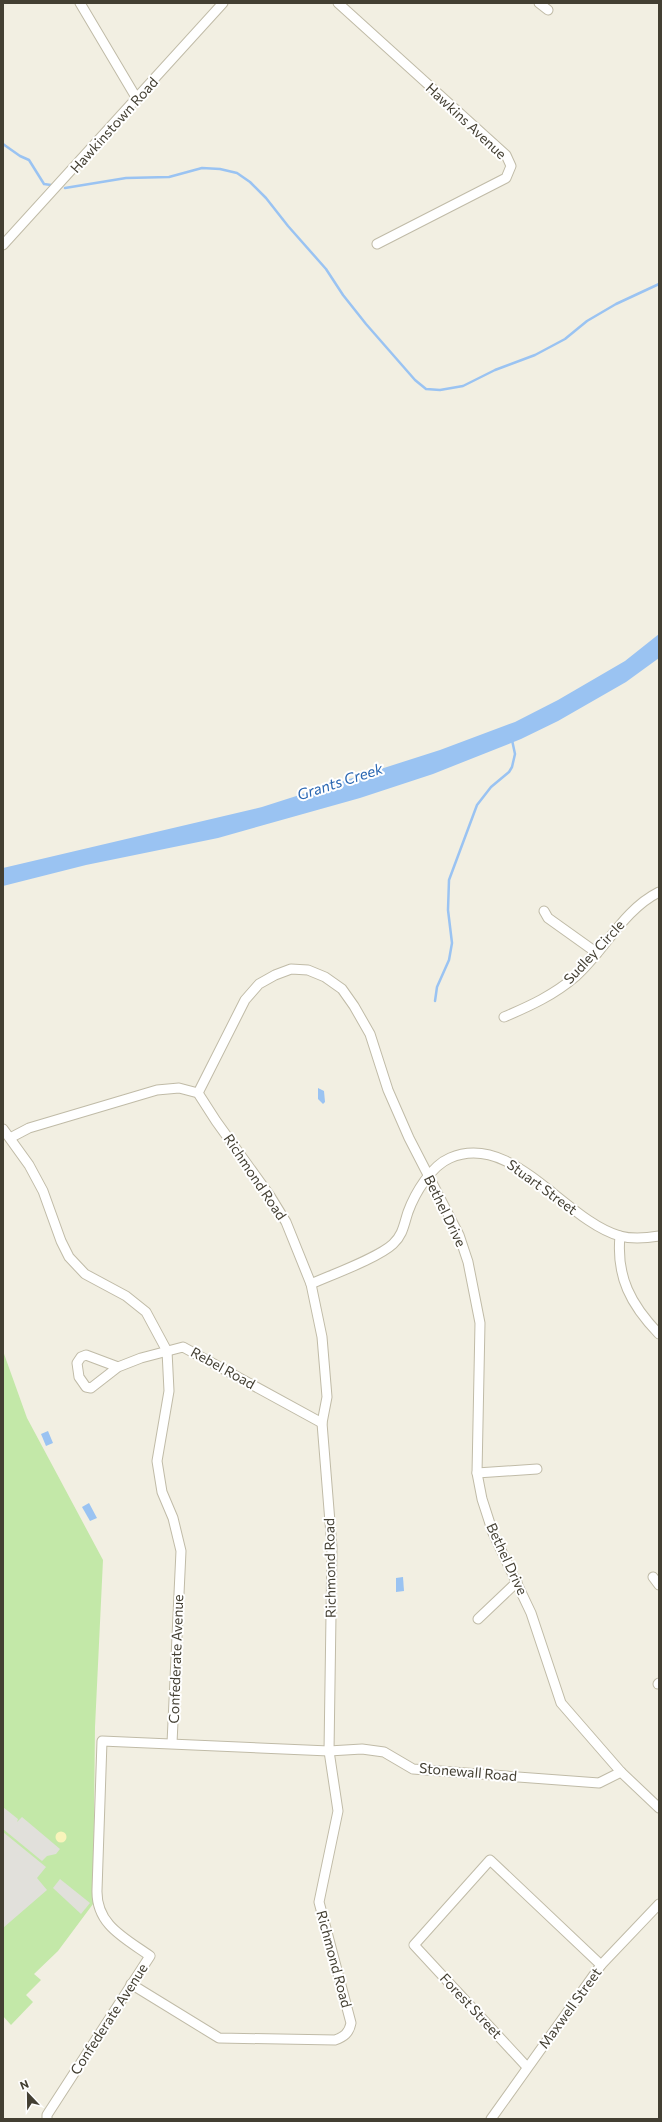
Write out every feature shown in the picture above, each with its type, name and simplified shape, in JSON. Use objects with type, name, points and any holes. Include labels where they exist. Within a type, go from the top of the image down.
[{"type":"street","points":[[80,3],[137,99]]},
{"type":"street","name":"Hawkinstown Road","points":[[3,245],[223,3]]},
{"type":"street","name":"Hawkins Avenue","points":[[338,3],[506,155],[511,166],[506,178],[377,244]]},
{"type":"street","points":[[539,3],[548,10]]},
{"type":"street","name":"Sudley Circle","points":[[504,1017],[552,995],[576,976],[633,909],[646,898],[659,892]]},
{"type":"street","points":[[544,911],[548,918],[597,953]]},
{"type":"street","name":"Bethel Drive","points":[[198,1093],[245,1000],[259,984],[275,975],[291,970],[308,970],[325,977],[342,989],[367,1029],[388,1090],[428,1177],[459,1235],[468,1262],[480,1323],[477,1473],[482,1499],[493,1533],[531,1613],[561,1703],[621,1772],[659,1808]]},
{"type":"street","points":[[10,1138],[29,1128],[157,1090],[179,1088],[198,1093]]},
{"type":"street","name":"Richmond Road","points":[[131,1984],[219,2038],[335,2040],[342,2037],[349,2030],[352,2023],[319,1902],[338,1810],[329,1751],[332,1547],[322,1423],[327,1397],[322,1337],[311,1284],[286,1222],[270,1196],[216,1121],[198,1093]]},
{"type":"street","name":"Confederate Avenue","points":[[3,1129],[29,1165],[43,1191],[61,1241],[69,1257],[85,1274],[126,1296],[146,1312],[167,1351],[169,1391],[157,1461],[162,1492],[173,1518],[180,1550],[172,1743],[102,1741],[98,1902],[102,1916],[112,1930],[150,1956],[47,2115],[47,2119]]},
{"type":"street","name":"Stuart Street","points":[[311,1284],[380,1253],[393,1244],[403,1230],[408,1211],[428,1177],[438,1166],[451,1157],[474,1153],[495,1156],[514,1164],[574,1211],[600,1227],[620,1236],[659,1236]]},
{"type":"street","points":[[620,1236],[620,1272],[642,1317],[659,1334]]},
{"type":"street","name":"Rebel Road","points":[[118,1367],[184,1347],[193,1350],[322,1423]]},
{"type":"street","points":[[477,1473],[536,1469]]},
{"type":"street","points":[[653,1577],[659,1585]]},
{"type":"street","points":[[478,1619],[517,1582]]},
{"type":"street","name":"Stonewall Road","points":[[172,1743],[329,1751],[362,1749],[384,1752],[413,1769],[599,1783],[621,1772]]},
{"type":"street","name":"Forest Street","points":[[527,2067],[414,1945],[490,1860],[601,1965]]},
{"type":"street","name":"Maxwell Street","points":[[491,2119],[601,1965],[659,1904]]},
{"type":"green space","points":[[3,1351],[27,1418],[103,1560],[95,1727],[93,1904],[58,1951],[34,1974],[41,1980],[26,1995],[33,2002],[11,2025],[3,2016]]},
{"type":"sand","points":[[59,1832],[63,1832],[65,1833],[65,1841],[59,1842],[56,1839],[56,1835]]},
{"type":"shaded area","points":[[3,1807],[18,1819],[17,1822],[22,1817],[60,1849],[56,1854],[47,1856],[42,1861],[3,1829]]},
{"type":"shaded area","points":[[3,1832],[46,1867],[37,1878],[47,1890],[3,1928]]},
{"type":"shaded area","points":[[60,1879],[90,1903],[81,1914],[53,1888]]},
{"type":"water","points":[[659,634],[659,658],[626,682],[558,721],[521,739],[433,774],[360,798],[218,838],[86,865],[3,886],[3,868],[262,807],[440,750],[515,722],[558,700],[625,661]]},
{"type":"water","points":[[318,1088],[324,1091],[325,1102],[323,1104],[318,1099]]},
{"type":"water","points":[[48,1431],[53,1443],[46,1446],[41,1434]]},
{"type":"water","points":[[89,1503],[97,1518],[90,1521],[82,1507]]},
{"type":"water","points":[[403,1577],[404,1591],[396,1592],[396,1578]]},
{"type":"waterway","points":[[3,144],[20,156],[29,160],[44,184],[51,185]]},
{"type":"waterway","points":[[65,188],[126,178],[169,177],[202,168],[220,169],[237,173],[250,182],[266,198],[288,226],[326,269],[343,295],[366,324],[415,380],[426,389],[440,390],[463,386],[495,370],[535,355],[565,339],[587,321],[616,304],[659,284]]},
{"type":"waterway","points":[[435,1001],[437,987],[449,960],[452,943],[448,910],[449,880],[477,805],[491,787],[509,772],[512,767],[515,754],[512,740]]},
{"type":"water label","name":"Grants Creek","points":[[340,782]]}]
